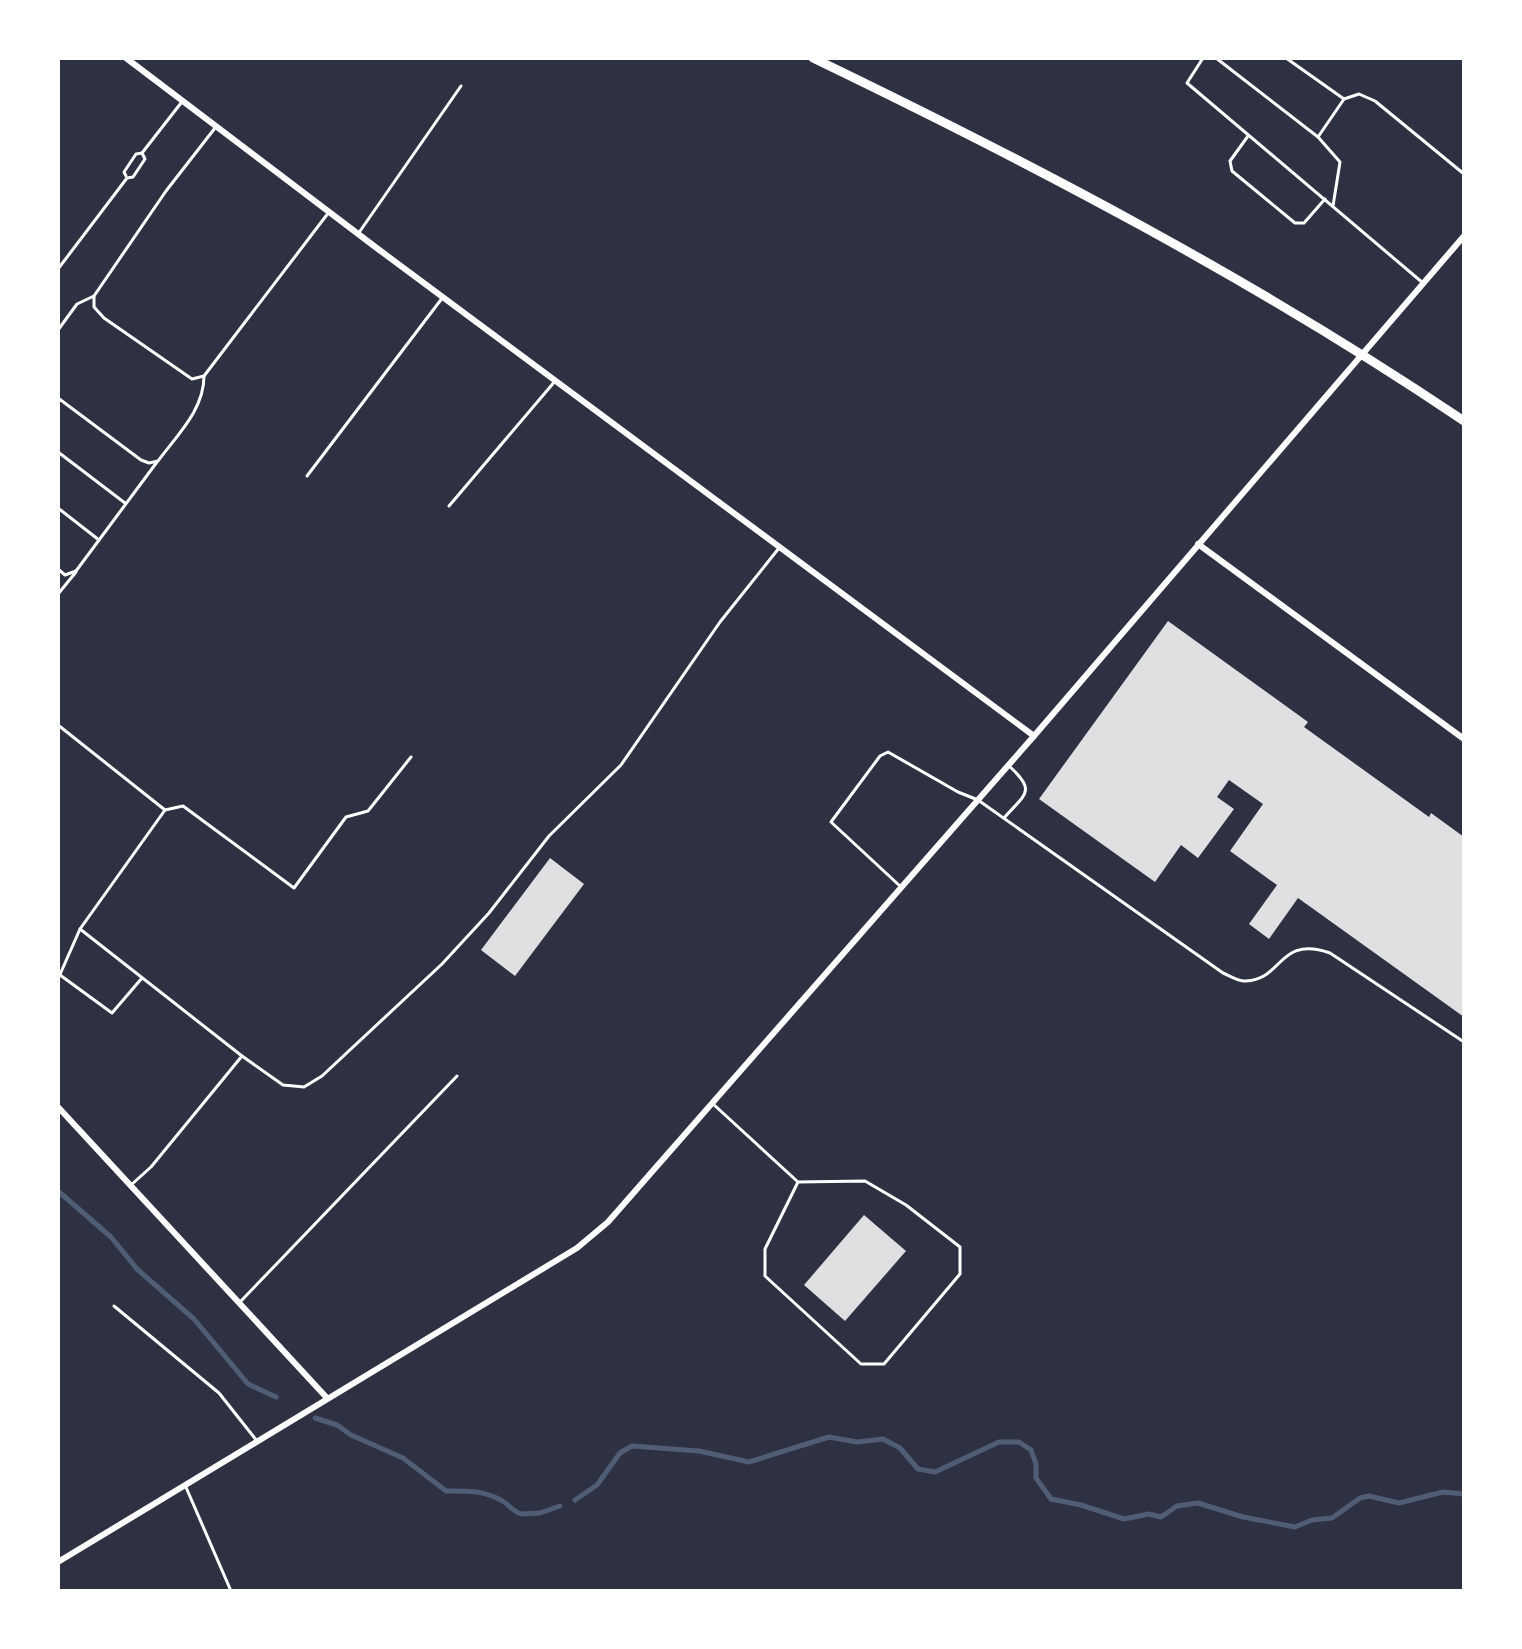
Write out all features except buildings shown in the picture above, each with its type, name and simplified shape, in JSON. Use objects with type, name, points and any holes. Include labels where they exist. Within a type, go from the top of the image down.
[{"type":"main road","points":[[813,58],[1127,218],[1291,311],[1464,421]]},
{"type":"street","points":[[126,58],[1034,736]]},
{"type":"street","points":[[58,1562],[594,1236],[1034,736],[1464,236]]},
{"type":"street","points":[[1198,544],[1464,739]]},
{"type":"street","points":[[58,1107],[327,1398]]},
{"type":"lane","points":[[1203,58],[1187,83],[1423,283]]},
{"type":"lane","points":[[1216,58],[1318,137],[1340,162],[1333,206]]},
{"type":"lane","points":[[1286,58],[1344,99]]},
{"type":"lane","points":[[358,234],[461,86]]},
{"type":"lane","points":[[1318,137],[1344,99],[1359,94],[1375,101],[1464,174]]},
{"type":"lane","points":[[127,178],[124,172],[136,154],[142,153],[183,100]]},
{"type":"lane","points":[[58,330],[77,304],[94,296],[166,191],[217,125]]},
{"type":"lane","points":[[1248,135],[1230,161],[1232,171],[1295,223],[1304,223],[1325,199]]},
{"type":"lane","points":[[58,269],[127,178],[133,177],[145,159],[142,153]]},
{"type":"lane","points":[[58,594],[200,404],[204,376],[329,211]]},
{"type":"lane","points":[[94,296],[94,307],[104,318],[192,379],[204,376]]},
{"type":"lane","points":[[307,476],[443,297]]},
{"type":"lane","points":[[449,506],[556,380]]},
{"type":"lane","points":[[58,398],[141,460],[149,463],[158,461]]},
{"type":"lane","points":[[58,452],[126,504]]},
{"type":"lane","points":[[58,508],[100,540]]},
{"type":"lane","points":[[80,929],[283,1085],[304,1087],[322,1076],[442,964],[489,913],[549,836],[621,765],[720,622],[781,546]]},
{"type":"lane","points":[[58,569],[65,575],[76,571]]},
{"type":"lane","points":[[58,725],[165,810]]},
{"type":"lane","points":[[901,887],[831,822],[880,756],[888,752],[978,800],[1223,973],[1244,982],[1260,978],[1295,950],[1313,947],[1330,953],[1464,1042]]},
{"type":"lane","points":[[142,978],[112,1013],[59,977],[80,929],[165,810],[183,806],[294,888],[346,817],[368,811],[411,757]]},
{"type":"lane","points":[[1004,819],[1027,788],[1024,779],[1008,765]]},
{"type":"lane","points":[[131,1185],[151,1167],[242,1056]]},
{"type":"lane","points":[[239,1303],[457,1076]]},
{"type":"lane","points":[[712,1103],[798,1182],[865,1181],[906,1205],[960,1247],[960,1274],[884,1364],[861,1364],[765,1276],[765,1249],[798,1182]]},
{"type":"lane","points":[[114,1306],[219,1393],[257,1441]]},
{"type":"lane","points":[[185,1485],[231,1591]]},
{"type":"waterway","points":[[58,1191],[111,1237],[137,1269],[194,1319],[248,1384],[276,1397]]},
{"type":"waterway","points":[[315,1418],[337,1425],[351,1435],[403,1458],[446,1491],[486,1494],[521,1514],[540,1513],[560,1506]]},
{"type":"waterway","points":[[575,1500],[597,1485],[620,1453],[632,1446],[699,1451],[749,1462],[829,1437],[857,1442],[883,1439],[900,1448],[918,1469],[935,1472],[999,1442],[1019,1442],[1031,1450],[1036,1464],[1036,1478],[1051,1499],[1124,1519],[1149,1514],[1161,1517],[1177,1506],[1198,1503],[1243,1517],[1295,1527],[1312,1520],[1332,1518],[1360,1498],[1369,1496],[1399,1503],[1443,1492],[1464,1494]]}]
